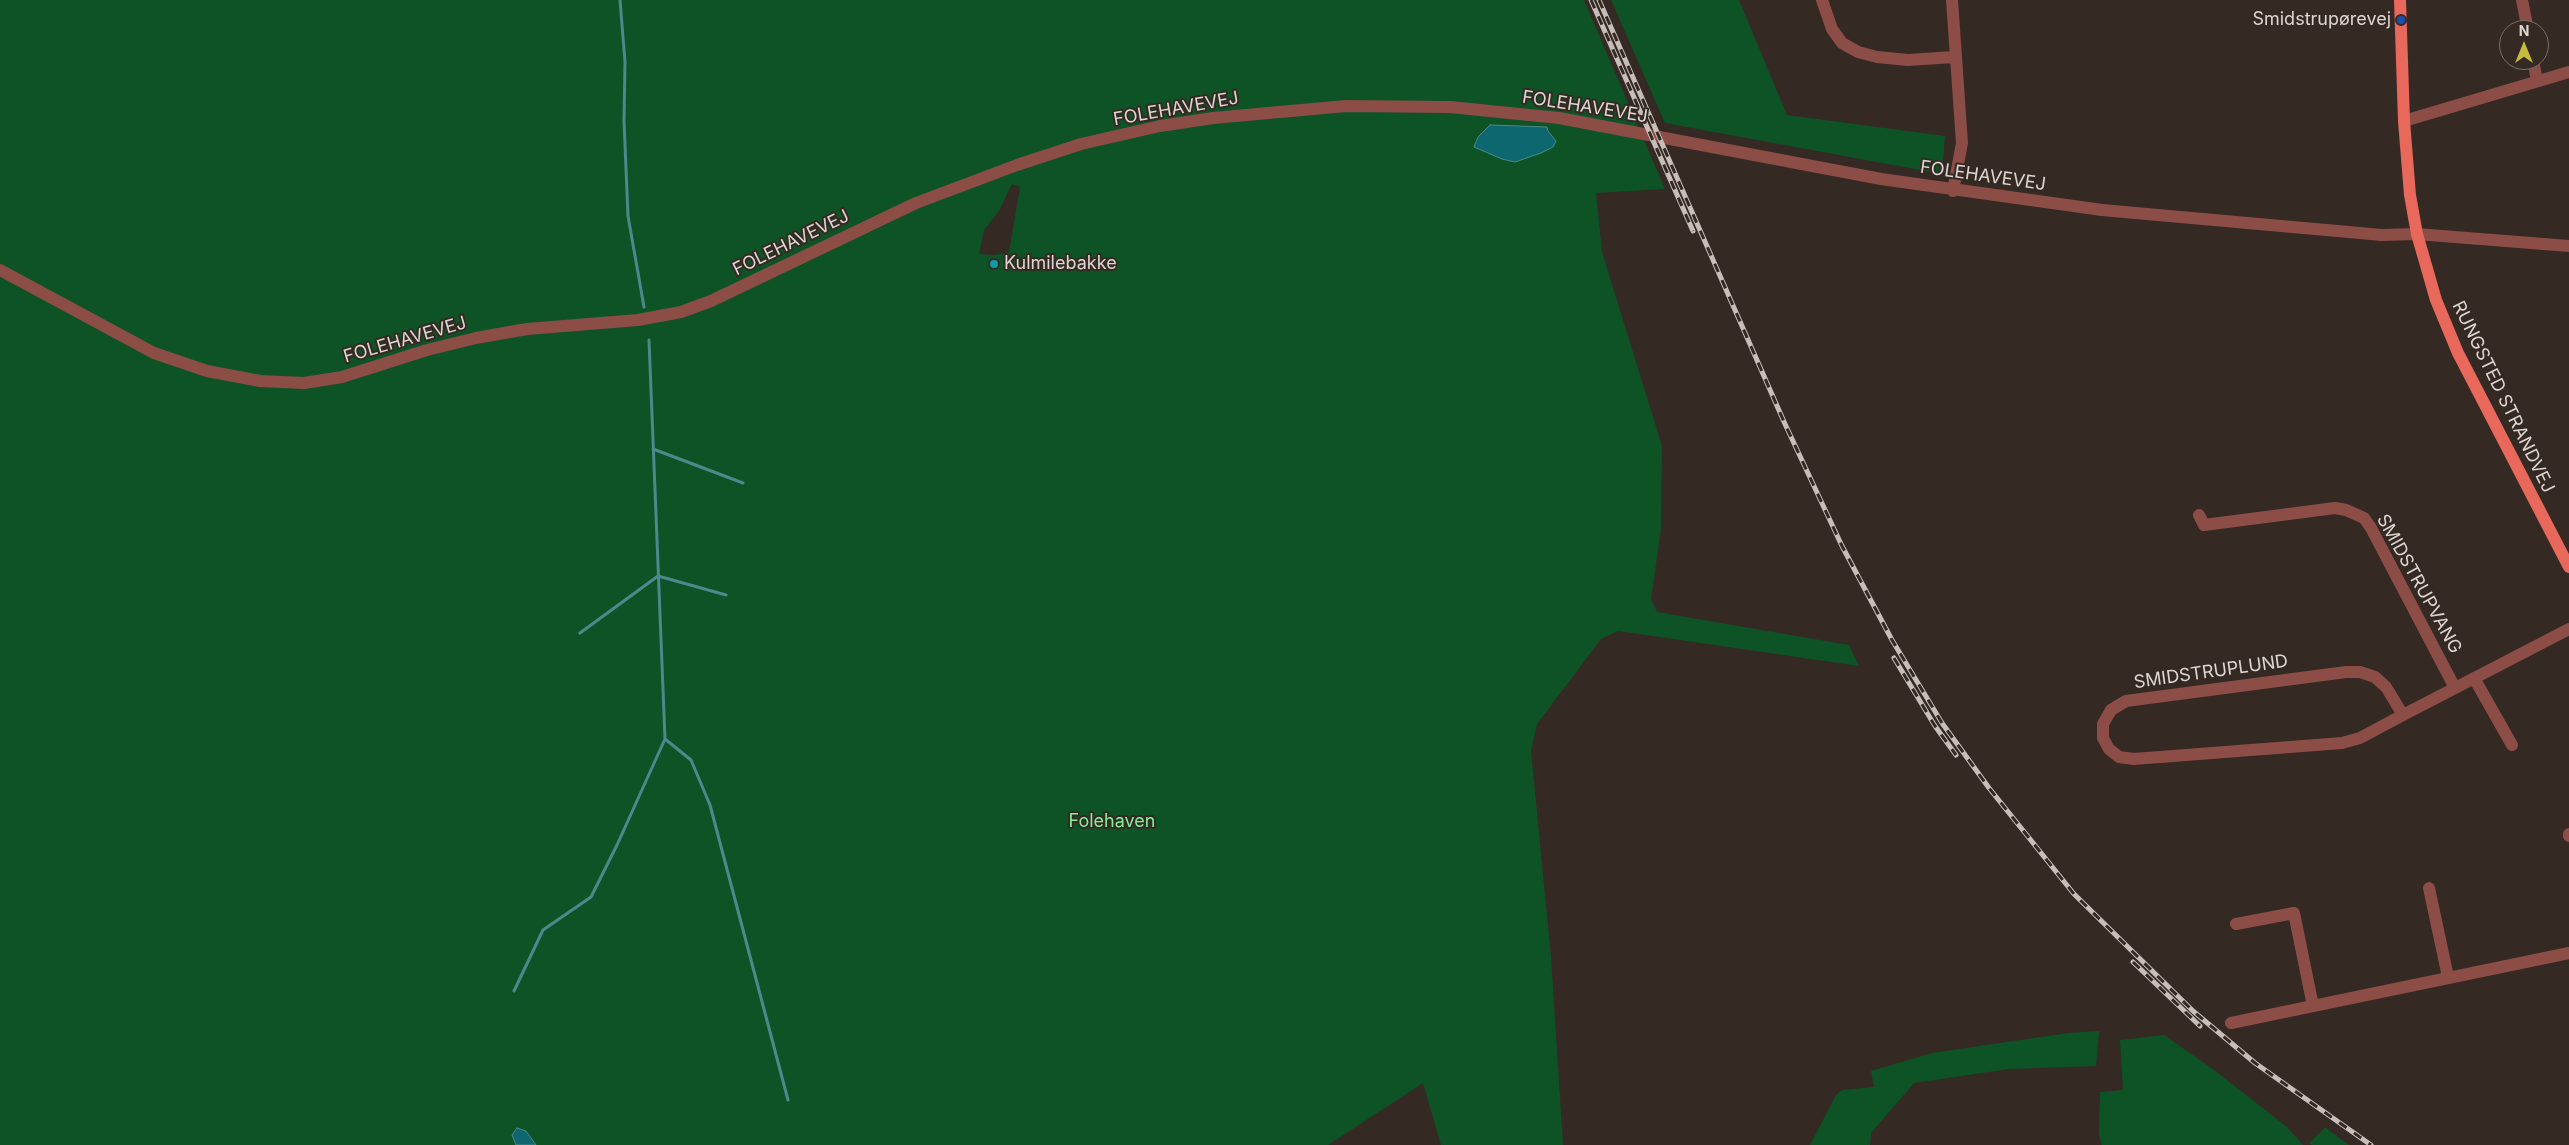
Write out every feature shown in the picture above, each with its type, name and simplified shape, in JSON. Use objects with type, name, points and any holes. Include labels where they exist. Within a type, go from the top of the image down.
[{"type":"main road","name":"RUNGSTED STRANDVEJ","points":[[2400,0],[2404,121],[2410,195],[2417,234],[2436,300],[2458,353],[2569,567]]},
{"type":"street","points":[[1822,0],[1832,29],[1842,43],[1858,52],[1877,57],[1908,60],[1954,57]]},
{"type":"street","points":[[1952,0],[1954,57],[1962,143],[1953,191]]},
{"type":"street","points":[[2522,0],[2526,20]]},
{"type":"street","points":[[2535,70],[2537,81]]},
{"type":"street","points":[[2404,121],[2569,72]]},
{"type":"street","name":"FOLEHAVEVEJ","points":[[0,270],[154,352],[207,371],[260,380],[304,383],[342,378],[427,350],[476,338],[527,329],[638,320],[681,312],[711,301],[916,203],[1017,165],[1081,144],[1160,126],[1242,114],[1346,106],[1450,107],[1530,114],[1953,191],[2102,210],[2382,235],[2417,234],[2569,246]]},
{"type":"street","name":"SMIDSTRUPVANG","points":[[2199,515],[2204,525],[2335,508],[2346,510],[2364,518],[2455,688]]},
{"type":"street","name":"SMIDSTRUPLUND","points":[[2403,715],[2386,686],[2375,677],[2360,672],[2346,672],[2126,701],[2111,710],[2103,724],[2103,738],[2109,749],[2119,757],[2134,759],[2342,742],[2360,738],[2569,629]]},
{"type":"street","points":[[2474,678],[2512,745]]},
{"type":"street","points":[[2429,888],[2448,977]]},
{"type":"street","points":[[2236,924],[2294,912],[2313,1006]]},
{"type":"street","points":[[2231,1023],[2569,953]]},
{"type":"green space","name":"Folehaven","points":[[0,0],[1584,0],[1665,189],[1596,193],[1602,252],[1662,446],[1661,529],[1651,599],[1657,612],[1849,645],[1859,666],[1618,631],[1601,639],[1537,724],[1531,751],[1551,957],[1563,1145],[1441,1145],[1423,1083],[1328,1145],[536,1145],[526,1131],[512,1135],[516,1145],[0,1145]],"holes":[[[1547,127],[1556,140],[1515,162],[1474,147]],[[1012,184],[1020,187],[1009,252],[995,255],[979,254],[984,230],[999,211]]]},
{"type":"green space","points":[[1611,0],[1739,0],[1787,115],[1945,136],[1942,174],[1665,123]]},
{"type":"green space","points":[[2099,1031],[2096,1066],[2009,1069],[1914,1083],[1871,1133],[1870,1145],[1810,1145],[1836,1095],[1842,1090],[1874,1087],[1871,1071],[1932,1053],[2068,1033]]},
{"type":"green space","points":[[2164,1035],[2214,1070],[2287,1127],[2303,1145],[2102,1145],[2099,1135],[2100,1092],[2123,1090],[2120,1040]]},
{"type":"green space","points":[[2325,1128],[2349,1145],[2312,1145],[2309,1143]]},
{"type":"water","points":[[1490,125],[1547,127],[1556,141],[1553,147],[1515,162],[1502,159],[1474,147],[1478,137]]},
{"type":"water","points":[[517,1128],[526,1131],[536,1145],[516,1145],[512,1135]]},
{"type":"waterway","points":[[620,0],[625,62],[624,121],[628,216],[644,307]]},
{"type":"waterway","points":[[514,991],[543,930],[591,897],[665,739],[649,340]]},
{"type":"waterway","points":[[653,449],[743,483]]},
{"type":"waterway","points":[[580,633],[658,576],[726,595]]},
{"type":"waterway","points":[[665,739],[691,760],[710,805],[788,1100]]},
{"type":"railway","points":[[1591,0],[1693,231]]},
{"type":"railway","points":[[1599,0],[1785,424],[1842,546],[1892,640],[1942,723],[1989,788],[2074,894],[2193,1011],[2255,1063],[2371,1145]]},
{"type":"railway","points":[[1894,658],[1935,726],[1956,755]]},
{"type":"railway","points":[[2133,962],[2200,1026]]},
{"type":"place","name":"Smidstrupørevej","points":[[2401,20]]},
{"type":"place","name":"Kulmilebakke","points":[[994,264]]}]
